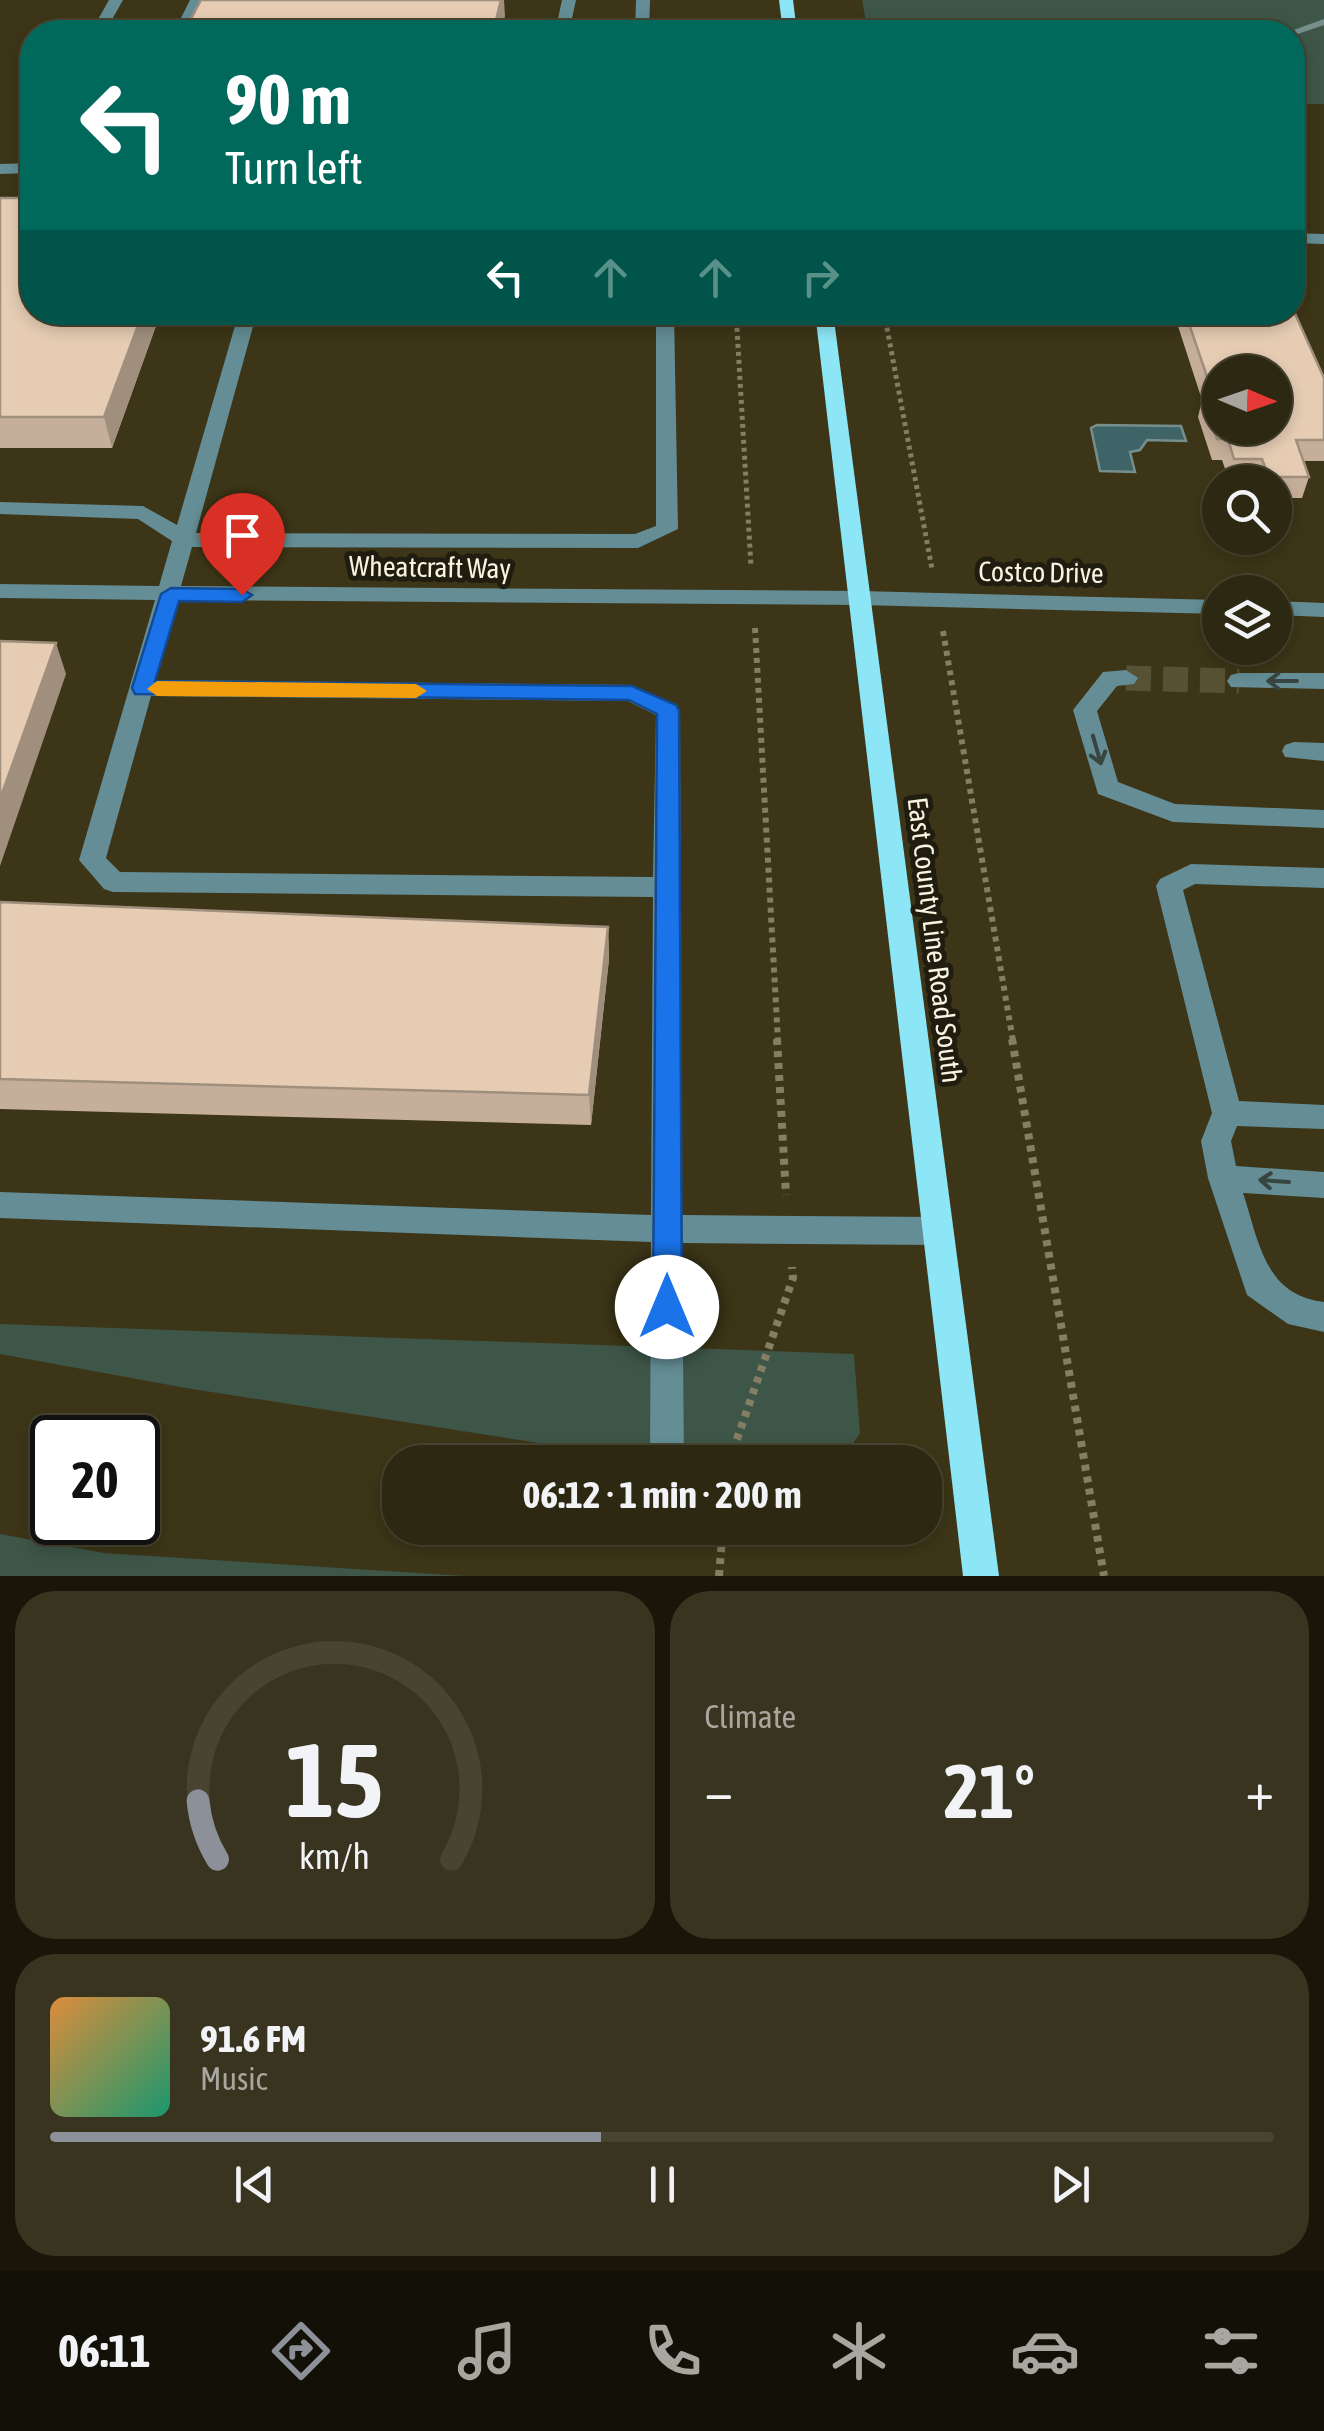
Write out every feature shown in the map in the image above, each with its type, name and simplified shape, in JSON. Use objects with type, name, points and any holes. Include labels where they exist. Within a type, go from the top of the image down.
[{"type":"main road","name":"East County Line Road South","points":[[826,325],[981,1576]]},
{"type":"lane","points":[[244,325],[171,594],[92,860],[114,882],[666,887]]},
{"type":"lane","points":[[0,508],[143,513],[186,540],[638,541],[667,529],[665,325]]},
{"type":"lane","name":"Wheatcraft Way","points":[[0,590],[860,598]]},
{"type":"lane","name":"Costco Drive","points":[[860,598],[1202,607]]},
{"type":"lane","points":[[1292,609],[1324,610]]},
{"type":"lane","points":[[1126,678],[1111,678],[1085,710],[1107,788],[1173,813],[1324,818]]},
{"type":"lane","points":[[1239,681],[1324,681]]},
{"type":"lane","points":[[142,688],[632,693],[668,711],[667,1445]]},
{"type":"lane","points":[[1294,750],[1324,752]]},
{"type":"lane","points":[[1324,878],[1192,874],[1169,886],[1228,1113],[1216,1141],[1223,1178],[1258,1285],[1299,1314],[1324,1317]]},
{"type":"lane","points":[[1228,1113],[1324,1117]]},
{"type":"lane","points":[[1223,1178],[1324,1185]]},
{"type":"lane","points":[[0,1205],[667,1229],[938,1231]]},
{"type":"path","points":[[735,1445],[793,1278],[737,325]]},
{"type":"path","points":[[886,325],[1104,1576]]},
{"type":"path","points":[[719,1576],[722,1545]]},
{"type":"green space","points":[[862,0],[1324,0],[1324,104],[1305,104],[1305,20],[866,20]]},
{"type":"green space","points":[[0,1324],[854,1354],[860,1433],[852,1445],[539,1443],[186,1388],[0,1354]]},
{"type":"green space","points":[[0,1534],[30,1539],[30,1545],[60,1545],[104,1553],[464,1576],[0,1576]]},
{"type":"water","points":[[1181,426],[1186,441],[1147,440],[1140,450],[1130,452],[1135,472],[1100,471],[1091,428]]},
{"type":"building","points":[[201,0],[501,0],[496,20],[190,20]]},
{"type":"building","points":[[0,198],[20,198],[20,325],[138,325],[104,417],[0,417]]},
{"type":"building","points":[[1189,325],[1300,325],[1324,378],[1324,440],[1296,440],[1309,477],[1292,477],[1292,465],[1234,459],[1230,445],[1292,445],[1292,355],[1202,355],[1202,362]]},
{"type":"building","points":[[0,641],[56,643],[0,799]]},
{"type":"building","points":[[0,902],[608,927],[589,1095],[0,1079]]},
{"type":"waterway","points":[[1305,29],[1324,22]]},
{"type":"tunnel","points":[[1126,678],[1239,681]]},
{"type":"slow traffic","points":[[157,689],[416,691]]},
{"type":"route","points":[[242,595],[171,594],[142,688],[632,693],[668,711],[667,1307]]}]
